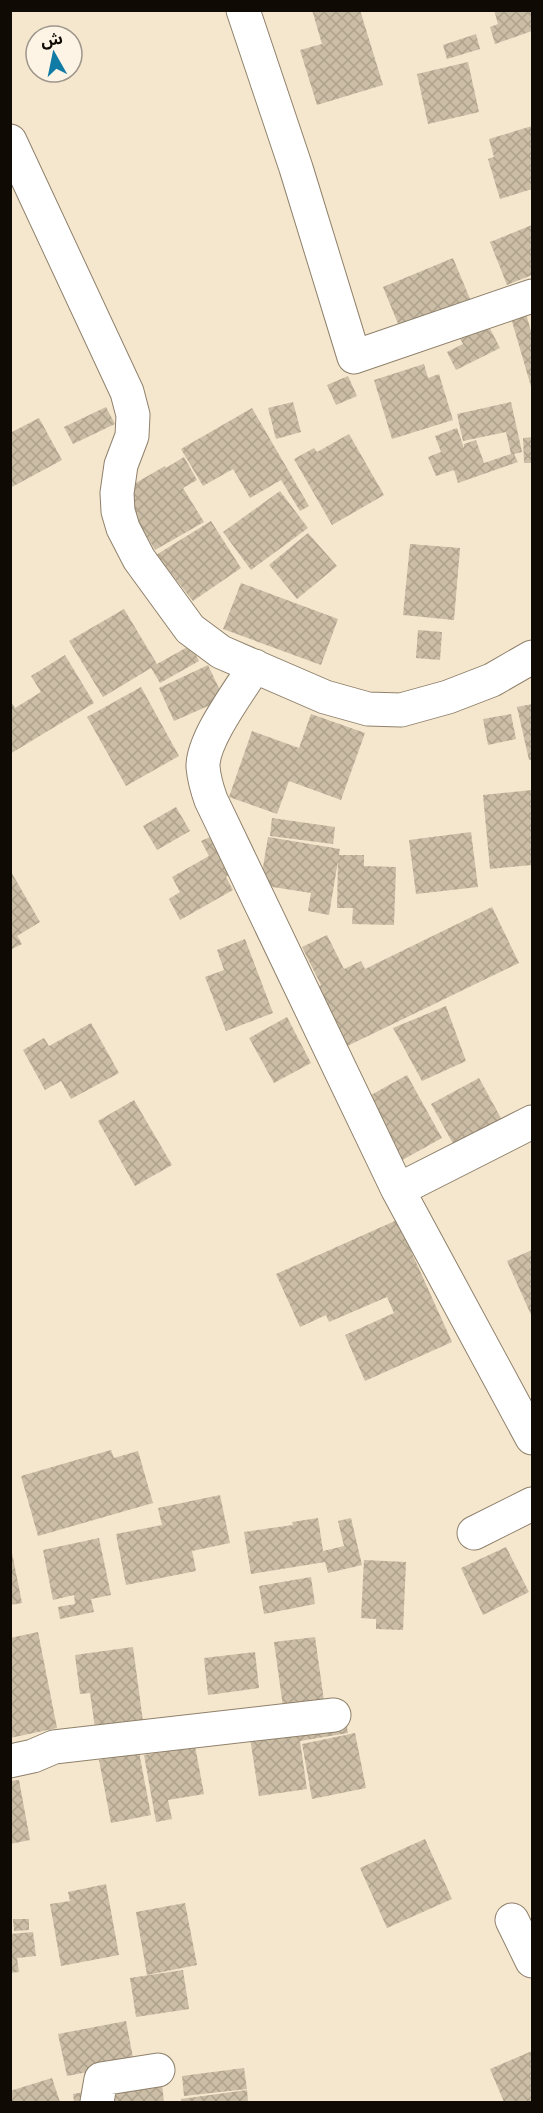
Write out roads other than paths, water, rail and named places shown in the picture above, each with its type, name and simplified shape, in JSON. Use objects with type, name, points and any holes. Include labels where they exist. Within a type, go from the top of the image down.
[{"type":"street","points":[[243,10],[296,168],[354,357],[532,296]]},
{"type":"street","points":[[10,141],[127,392],[133,415],[132,436],[121,465],[117,493],[118,511],[123,528],[139,559],[190,629],[220,652],[325,697],[368,709],[401,710],[448,697],[492,680],[532,657]]},
{"type":"street","points":[[255,666],[215,730],[207,748],[203,765],[205,783],[398,1190],[532,1438]]},
{"type":"street","points":[[398,1190],[532,1122]]},
{"type":"street","points":[[474,1533],[532,1504]]},
{"type":"street","points":[[10,1761],[33,1756],[54,1747],[334,1715]]},
{"type":"street","points":[[512,1920],[532,1961]]},
{"type":"street","points":[[96,2103],[101,2079],[158,2070]]}]
